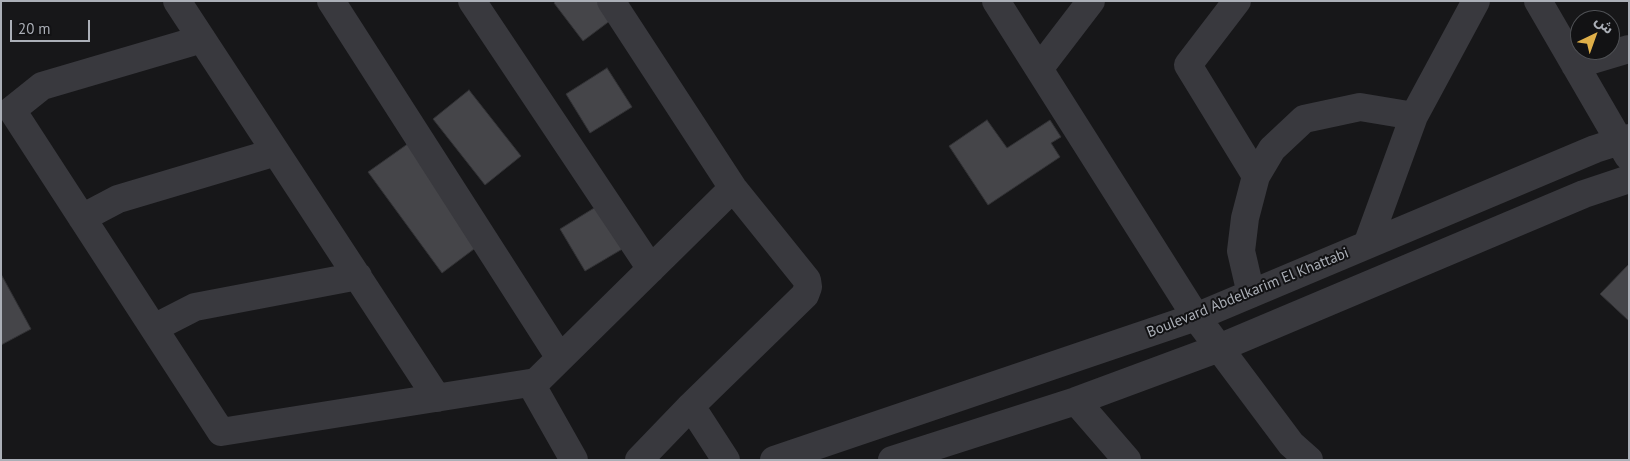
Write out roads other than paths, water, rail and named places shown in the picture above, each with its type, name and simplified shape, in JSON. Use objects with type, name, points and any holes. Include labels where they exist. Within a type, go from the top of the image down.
[{"type":"street","points":[[177,1],[437,398]]},
{"type":"street","points":[[331,1],[560,358]]},
{"type":"street","points":[[472,1],[651,269]]},
{"type":"street","points":[[611,1],[733,188],[807,280],[808,287],[805,295],[691,406],[639,460]]},
{"type":"street","points":[[996,1],[1196,317],[1296,454]]},
{"type":"street","points":[[1038,69],[1091,1]]},
{"type":"street","points":[[1238,1],[1188,65],[1256,176]]},
{"type":"street","points":[[1367,245],[1414,116],[1476,1]]},
{"type":"street","points":[[1538,1],[1625,146]]},
{"type":"street","points":[[202,39],[42,86],[12,110],[222,432],[536,382]]},
{"type":"street","points":[[1575,65],[1629,49]]},
{"type":"street","points":[[1251,294],[1241,251],[1245,218],[1256,176],[1272,149],[1304,119],[1360,107],[1414,116]]},
{"type":"street","name":"Boulevard Abdelkarim El Khattabi","points":[[774,460],[1196,317],[1580,156],[1625,146]]},
{"type":"street","points":[[82,218],[118,198],[276,152]]},
{"type":"street","points":[[892,460],[1076,401],[1219,348],[1584,194],[1629,179]]},
{"type":"street","points":[[574,460],[534,390],[536,382],[733,188]]},
{"type":"street","points":[[154,328],[195,307],[358,276]]},
{"type":"street","points":[[1076,401],[1127,460]]},
{"type":"street","points":[[691,406],[726,460]]}]
